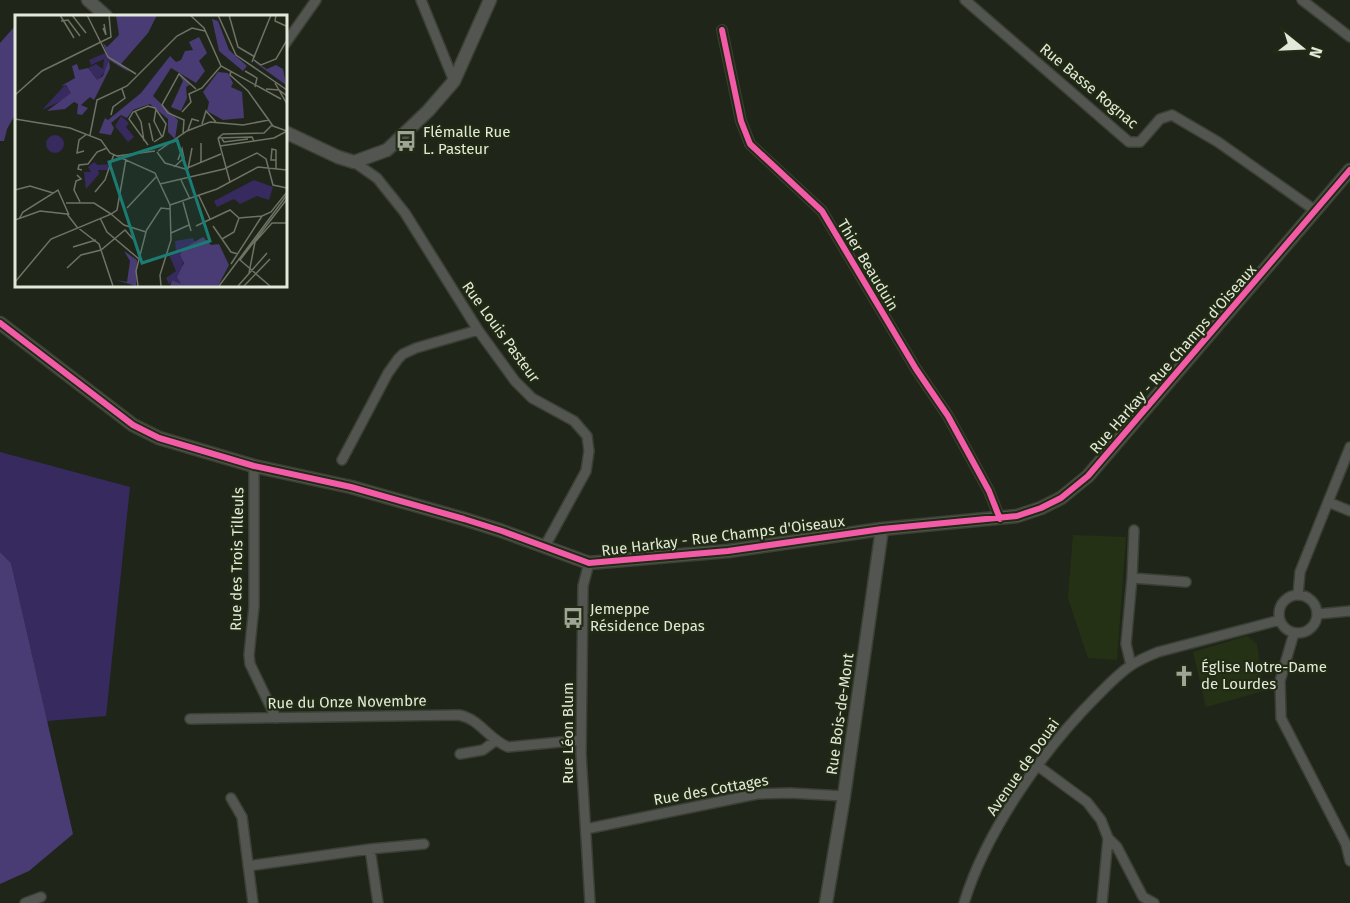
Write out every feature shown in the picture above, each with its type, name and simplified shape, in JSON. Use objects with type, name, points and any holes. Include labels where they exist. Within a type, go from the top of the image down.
[{"type":"street","points":[[88,0],[105,15]]},
{"type":"street","points":[[286,43],[316,0]]},
{"type":"street","points":[[421,0],[454,81]]},
{"type":"street","points":[[286,132],[354,162],[387,150],[428,111],[454,81],[490,0]]},
{"type":"street","name":"Rue Basse Rognac","points":[[965,0],[1129,141],[1140,142],[1160,119],[1172,116],[1218,142],[1316,211]]},
{"type":"street","points":[[1302,0],[1350,37]]},
{"type":"street","name":"Thier Beauduin","points":[[722,30],[741,121],[750,144],[822,212],[916,369],[948,416],[989,491],[1000,519]]},
{"type":"street","name":"Rue Louis Pasteur","points":[[354,162],[377,178],[405,213],[478,330],[525,393],[574,421],[587,436],[589,451],[587,466],[545,546]]},
{"type":"street","name":"Rue Harkay - Rue Champs d'Oiseaux","points":[[0,323],[133,425],[159,438],[254,465],[368,492],[493,528],[589,563],[728,550],[882,529],[1000,519],[1041,508],[1061,498],[1080,484],[1350,170]]},
{"type":"street","points":[[342,460],[388,373],[398,359],[416,348],[478,330]]},
{"type":"street","points":[[1298,595],[1300,572],[1350,447]]},
{"type":"street","name":"Rue des Trois Tilleuls","points":[[254,465],[254,606],[249,655],[252,670],[276,718]]},
{"type":"street","points":[[1328,502],[1350,511]]},
{"type":"street","name":"Rue Bois-de-Mont","points":[[826,903],[844,796],[882,529]]},
{"type":"street","points":[[1131,665],[1126,644],[1134,530]]},
{"type":"street","name":"Rue Léon Blum","points":[[589,563],[583,586],[581,740],[590,903]]},
{"type":"street","points":[[1132,578],[1186,582]]},
{"type":"street","points":[[1298,595],[1308,597],[1315,604],[1318,614],[1311,629],[1303,633],[1294,633],[1285,629],[1280,620],[1280,608],[1287,599],[1298,595]]},
{"type":"street","points":[[1318,614],[1350,610]]},
{"type":"street","name":"Avenue de Douai","points":[[964,903],[969,886],[992,839],[1038,766],[1084,709],[1118,675],[1131,665],[1158,652],[1280,620]]},
{"type":"street","points":[[1294,633],[1280,681],[1281,718],[1346,844],[1350,861]]},
{"type":"street","name":"Rue du Onze Novembre","points":[[190,719],[459,715],[474,720],[495,741]]},
{"type":"street","points":[[460,754],[483,750],[495,741],[508,747],[520,747],[581,740]]},
{"type":"street","points":[[1038,766],[1087,802],[1101,820],[1108,838],[1117,847],[1143,897],[1154,903]]},
{"type":"street","name":"Rue des Cottages","points":[[586,830],[757,794],[844,796]]},
{"type":"street","points":[[231,798],[242,817],[253,903]]},
{"type":"street","points":[[1102,903],[1108,838]]},
{"type":"street","points":[[248,866],[424,844]]},
{"type":"street","points":[[370,849],[378,903]]},
{"type":"street","points":[[25,903],[41,897]]},
{"type":"shaded area","points":[[15,26],[15,115],[7,129],[4,141],[0,141],[0,43]]},
{"type":"shaded area","points":[[0,452],[130,487],[106,716],[47,721],[11,563],[0,552]]},
{"type":"shaded area","points":[[1073,535],[1126,537],[1117,660],[1088,658],[1068,598]]},
{"type":"shaded area","points":[[0,552],[11,563],[73,834],[29,871],[0,884]]},
{"type":"shaded area","points":[[1247,636],[1257,644],[1263,691],[1206,707],[1193,652]]},
{"type":"cycle path","points":[[722,30],[741,121],[750,144],[822,211],[916,369],[948,416],[989,491],[1000,519]]},
{"type":"cycle path","points":[[0,323],[133,425],[159,438],[254,466],[351,487],[464,519],[589,563],[728,551],[882,529],[1017,516],[1061,498],[1088,476],[1350,170]]},
{"type":"place","name":"Flémalle Rue L. Pasteur","points":[[406,141]]},
{"type":"place","name":"Jemeppe Résidence Depas","points":[[573,618]]},
{"type":"place","name":"Église Notre-Dame de Lourdes","points":[[1184,676]]}]
